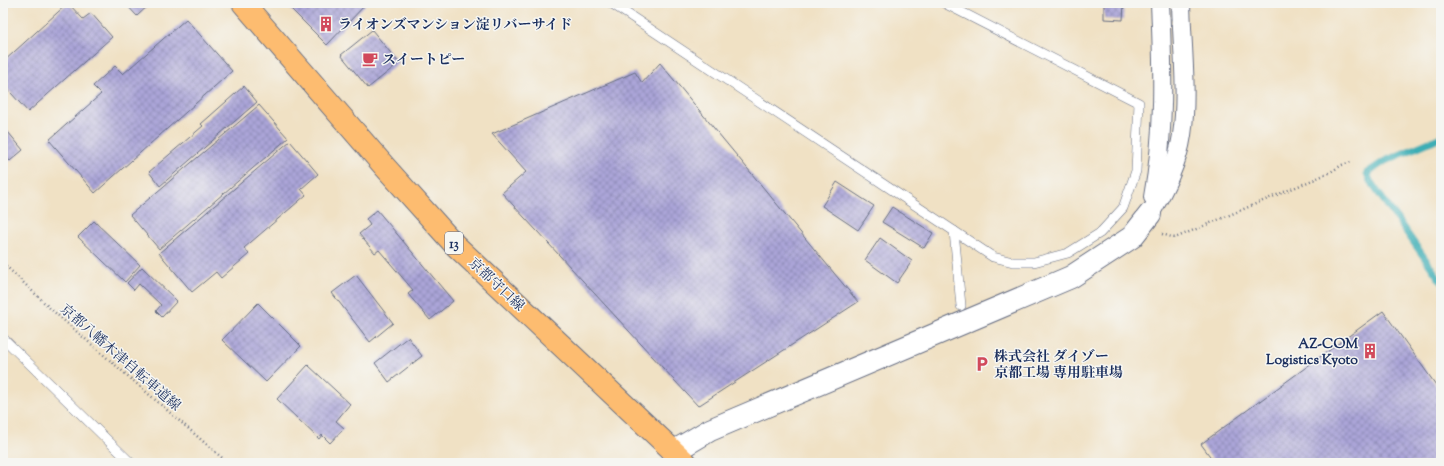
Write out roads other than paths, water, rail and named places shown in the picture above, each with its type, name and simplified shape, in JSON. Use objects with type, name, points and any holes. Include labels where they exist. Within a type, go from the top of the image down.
[{"type":"main road","name":"京都守口線","points":[[243,3],[385,167],[455,245],[680,458]]},
{"type":"street","points":[[1144,221],[1155,185],[1161,130],[1163,53],[1160,3]]},
{"type":"street","points":[[680,458],[710,430],[1071,278],[1132,237],[1160,196],[1174,165],[1182,136],[1184,107],[1181,3]]},
{"type":"lane","points":[[611,3],[993,257],[1013,262],[1034,262],[1068,253],[1100,233],[1123,208],[1136,171],[1138,103],[944,3]]},
{"type":"lane","points":[[954,231],[961,306]]},
{"type":"lane","points":[[3,338],[132,463]]},
{"type":"waterway","points":[[1441,137],[1385,161],[1367,173],[1370,181],[1441,281]]},
{"type":"place","name":"ライオンズマンション淀リバーサイド","points":[[326,24]]},
{"type":"place","name":"スイートピー","points":[[370,59]]},
{"type":"place","name":"AZ-COM Logistics Kyoto","points":[[1370,351]]},
{"type":"place","name":"株式会社 ダイゾー 京都工場 専用駐車場","points":[[982,364]]}]
